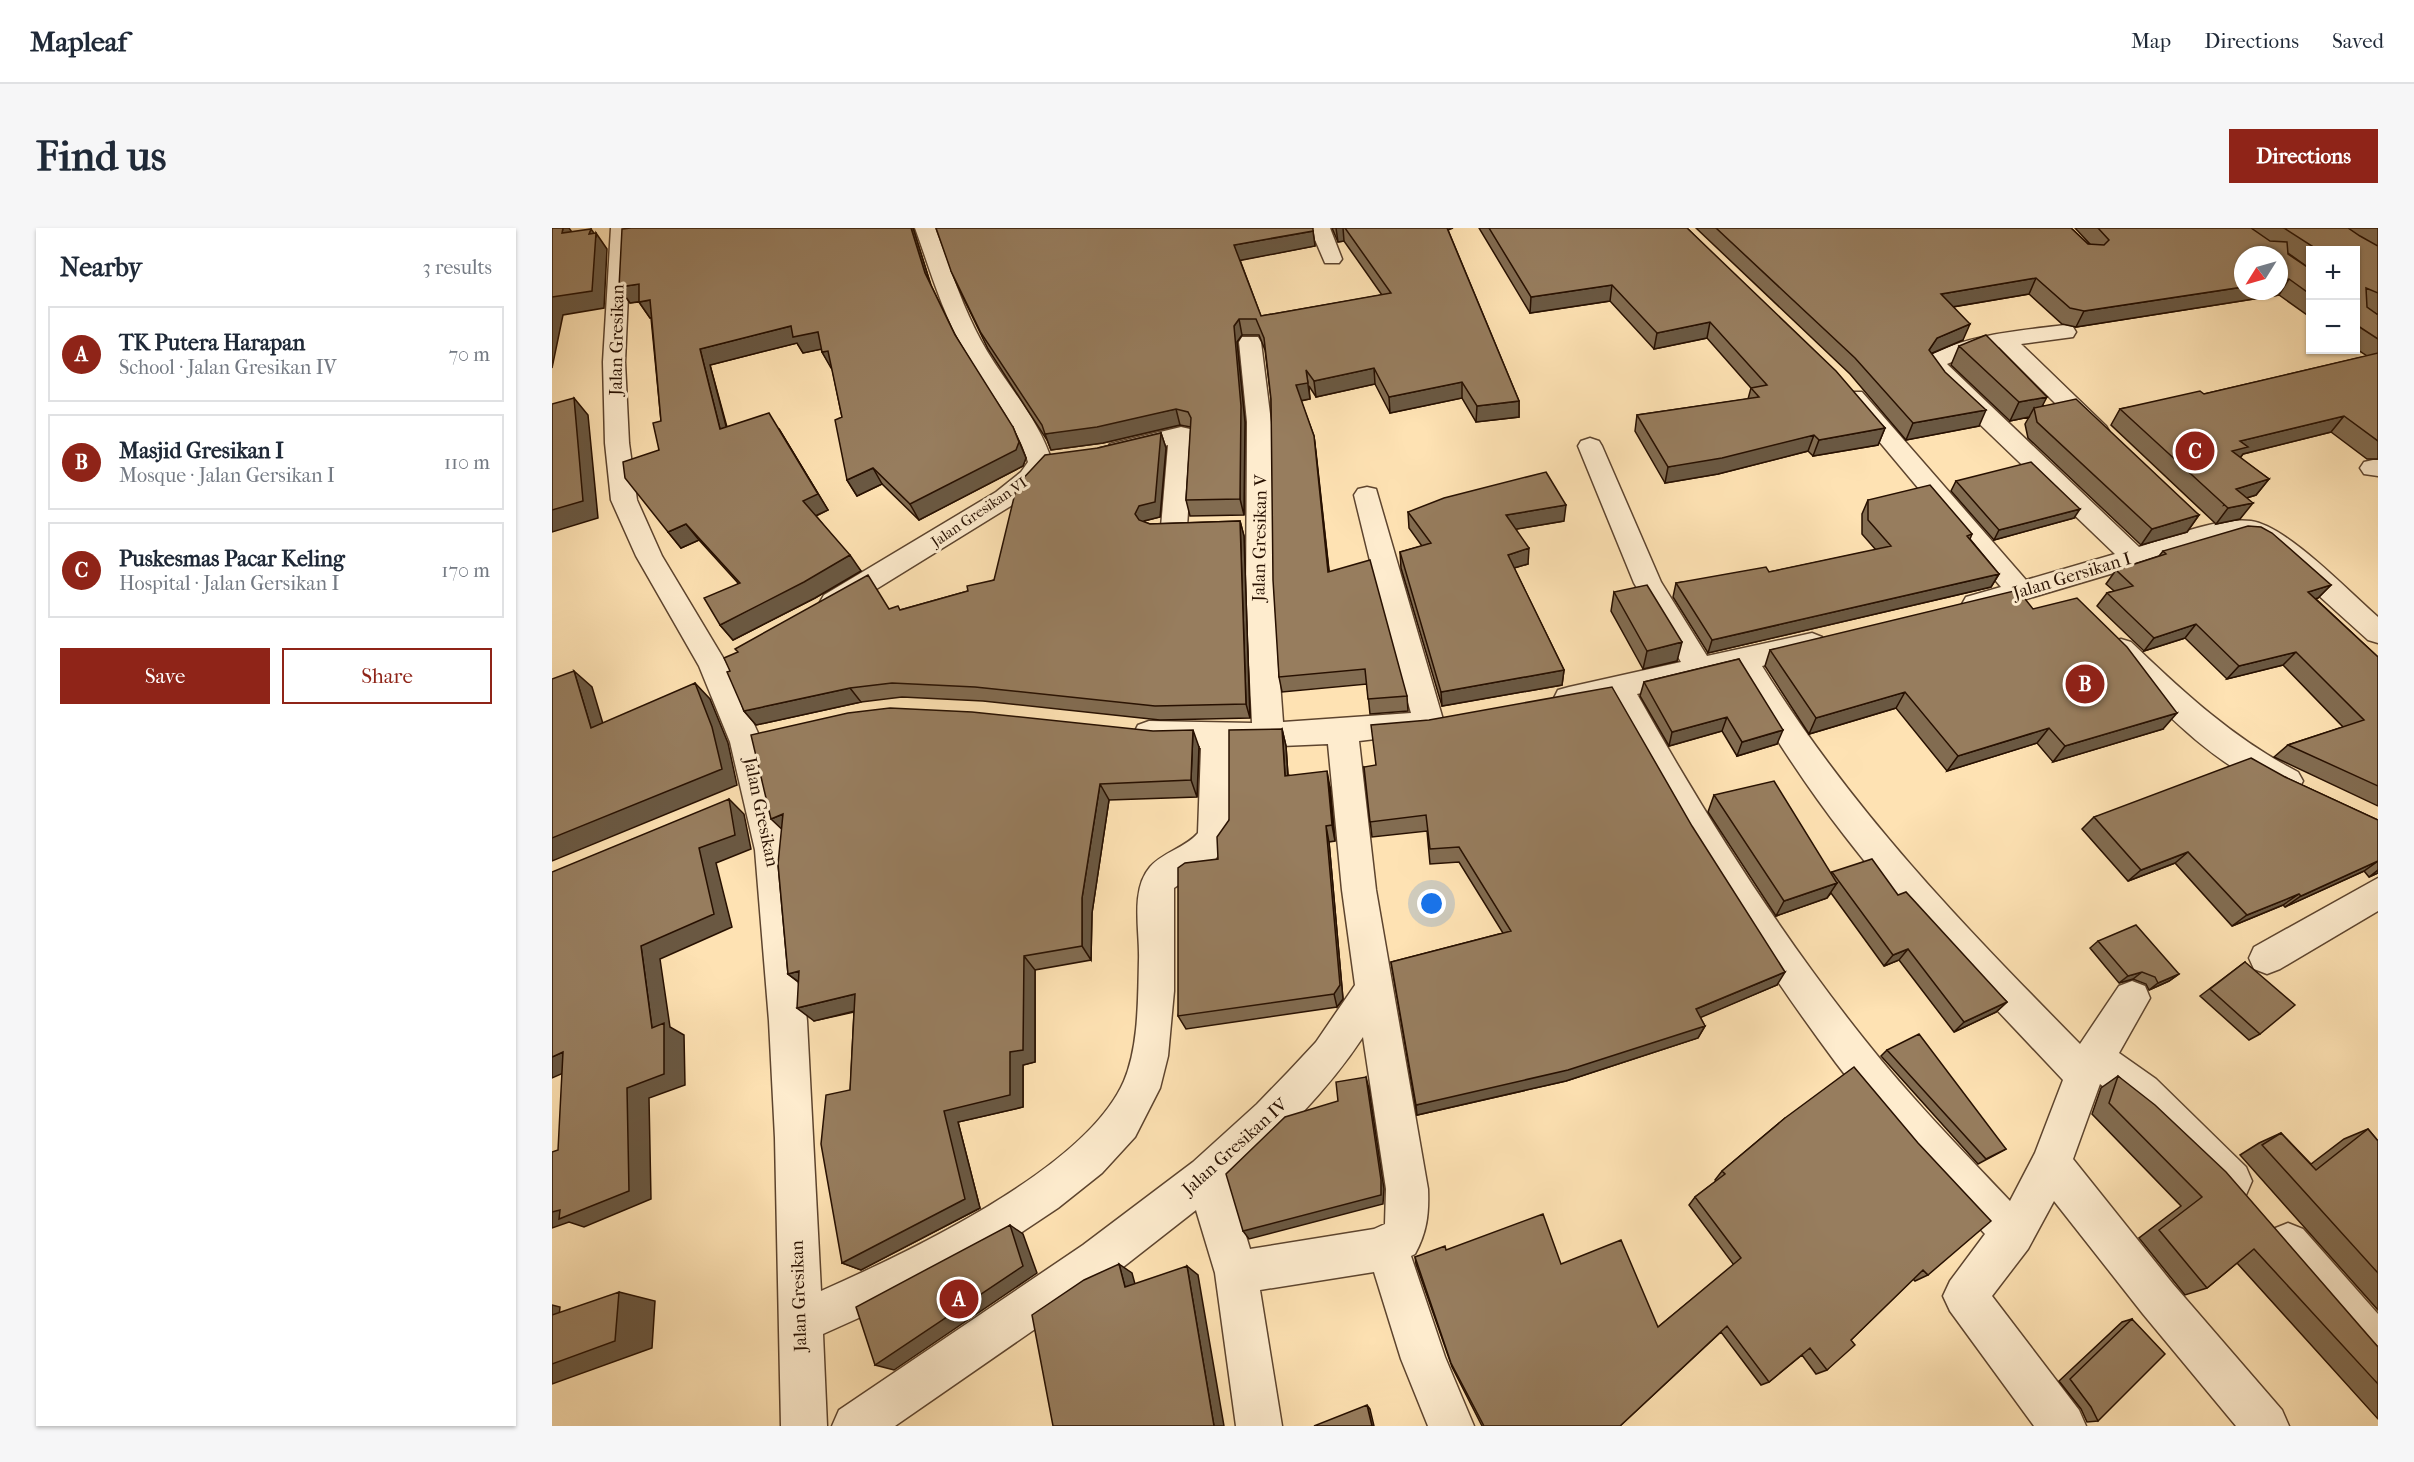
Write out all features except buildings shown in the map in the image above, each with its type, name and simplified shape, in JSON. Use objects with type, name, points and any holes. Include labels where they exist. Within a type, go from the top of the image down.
[{"type":"street","name":"Jalan Gresikan","points":[[621,228],[614,362],[617,443],[624,500],[649,556],[724,661],[758,739],[759,792],[772,850],[788,1021],[795,1138],[804,1426]]},
{"type":"street","name":"Jalan Gresikan VI","points":[[815,612],[1005,498],[1051,461],[1034,441],[975,350],[945,288],[925,228]]},
{"type":"street","points":[[1320,228],[1332,259]]},
{"type":"street","points":[[2065,332],[2005,340],[1957,352],[1939,359],[1935,365],[1948,381],[2134,557]]},
{"type":"street","points":[[2005,340],[2114,447]]},
{"type":"street","name":"Jalan Gresikan V","points":[[1250,342],[1256,371],[1261,438],[1248,525],[1259,606],[1268,734]]},
{"type":"street","points":[[1840,381],[2021,592]]},
{"type":"street","points":[[1092,455],[1181,434],[1180,480],[1175,527]]},
{"type":"street","points":[[1590,446],[1648,583],[1700,669]]},
{"type":"street","points":[[1118,731],[1217,735],[1268,734],[1342,731],[1440,721],[1398,618],[1367,495]]},
{"type":"street","name":"Jalan Gersikan I","points":[[1947,612],[2054,583],[2134,557],[2199,527],[2260,533],[2285,551],[2378,633]]},
{"type":"street","points":[[2054,583],[2078,607]]},
{"type":"street","points":[[2102,631],[2167,694],[2225,745],[2258,766],[2316,794]]},
{"type":"street","points":[[1543,703],[1834,638]]},
{"type":"street","points":[[1743,660],[1798,748],[1895,874],[1980,968],[2089,1066],[2142,1092],[2174,1122],[2262,1215],[2378,1347]]},
{"type":"street","points":[[1618,688],[1706,841],[1819,1010],[1895,1106],[2013,1234]]},
{"type":"street","points":[[1236,1273],[1362,1253],[1387,1246],[1400,1239],[1405,1230],[1407,1189],[1359,890],[1342,731]]},
{"type":"street","points":[[799,1322],[893,1281],[1010,1215],[1080,1166],[1124,1122],[1141,1088],[1153,1024],[1157,885],[1169,871],[1207,848],[1215,837],[1217,735]]},
{"type":"street","points":[[726,806],[759,792]]},
{"type":"street","points":[[2267,958],[2378,893]]},
{"type":"street","name":"Jalan Gresikan IV","points":[[855,1426],[1098,1260],[1207,1176],[1271,1118],[1329,1055],[1374,989]]},
{"type":"street","points":[[2063,1426],[1965,1296],[2013,1234],[2050,1164],[2089,1066],[2132,998]]},
{"type":"street","points":[[2050,1164],[2151,1291],[2266,1426]]},
{"type":"street","points":[[1207,1176],[1236,1273],[1259,1426]]},
{"type":"street","points":[[1387,1246],[1423,1359],[1451,1426]]},
{"type":"place","name":"Puskesmas Pacar Keling","points":[[2195,451]]},
{"type":"place","name":"Masjid Gresikan I","points":[[2085,684]]},
{"type":"place","name":"TK Putera Harapan","points":[[959,1299]]}]
